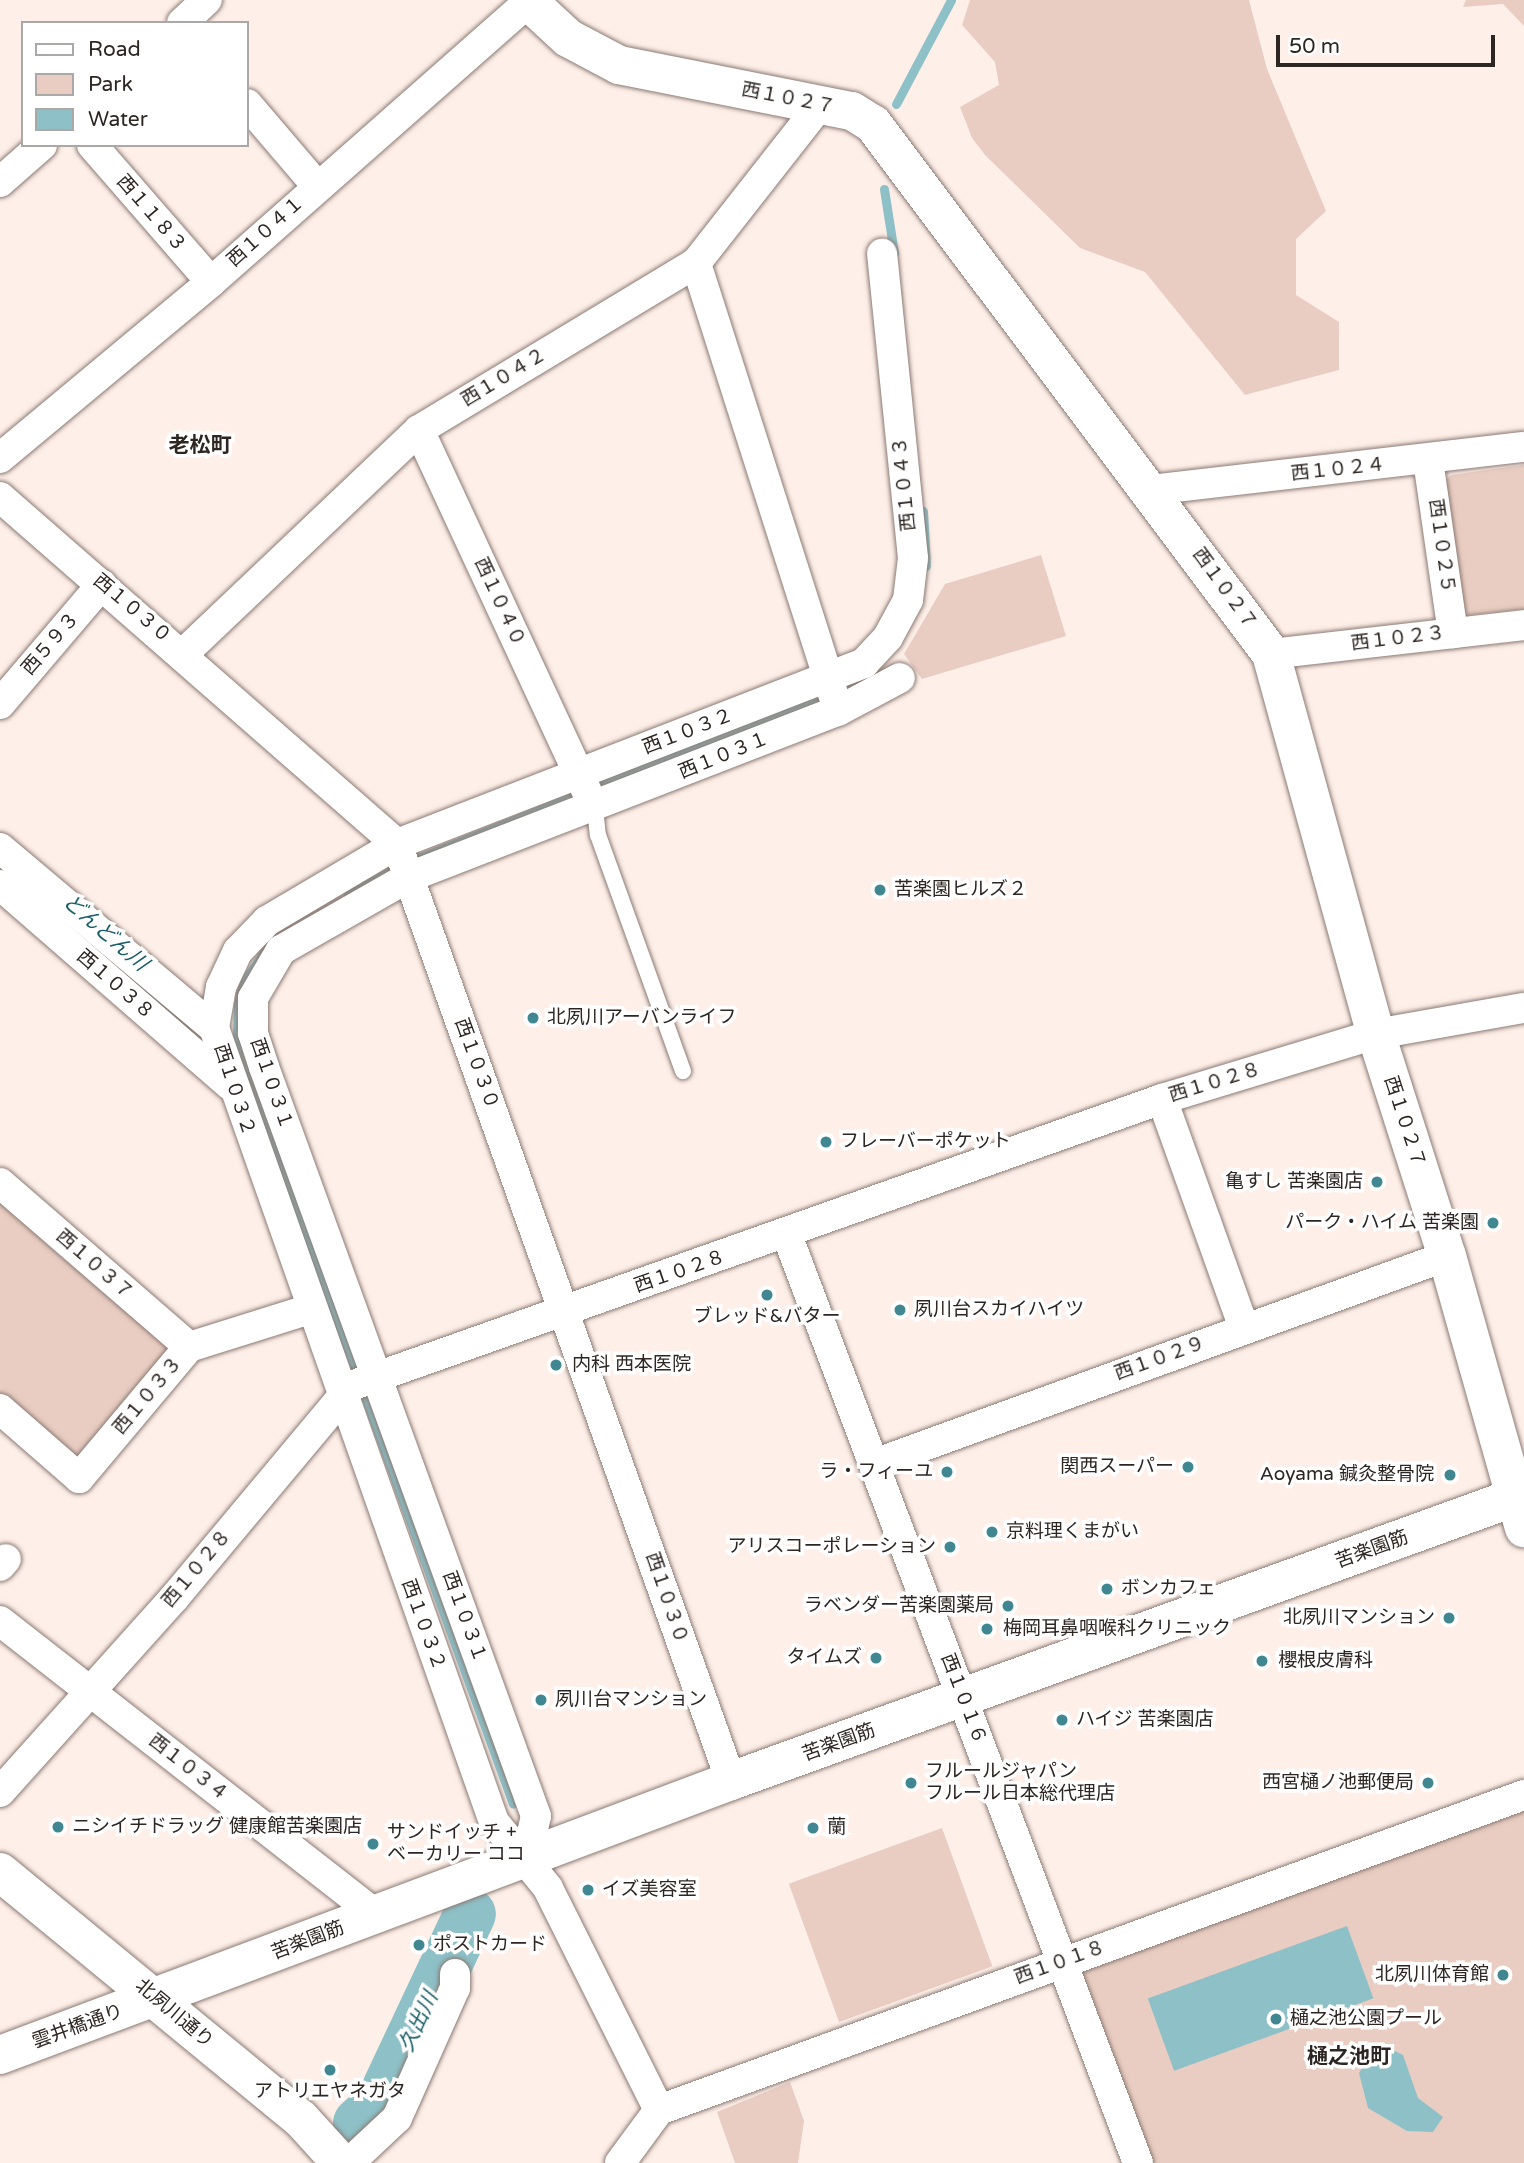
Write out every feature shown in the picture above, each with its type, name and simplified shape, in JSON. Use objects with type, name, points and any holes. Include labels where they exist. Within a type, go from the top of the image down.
[{"type":"street","points":[[184,21],[207,0]]},
{"type":"street","name":"西１０２７","points":[[528,1],[568,38],[619,65],[852,111],[873,124],[1151,490],[1271,653],[1376,1034],[1447,1256],[1521,1507]]},
{"type":"street","name":"西１０４１","points":[[0,458],[211,282],[528,1]]},
{"type":"street","points":[[248,105],[318,187]]},
{"type":"street","name":"西１０４２","points":[[184,653],[419,429],[696,262],[819,106]]},
{"type":"street","points":[[0,182],[40,147]]},
{"type":"street","name":"西１１８３","points":[[94,147],[211,282]]},
{"type":"street","name":"西１０４３","points":[[828,677],[864,663],[888,637],[908,600],[913,558],[882,254]]},
{"type":"street","points":[[696,262],[838,711]]},
{"type":"street","name":"西１０４０","points":[[419,429],[595,808]]},
{"type":"street","name":"西１０２４","points":[[1151,490],[1524,447]]},
{"type":"street","name":"西１０２５","points":[[1428,460],[1453,633]]},
{"type":"street","name":"西１０３０","points":[[0,497],[184,653],[397,844],[731,1781]]},
{"type":"street","name":"西５９３","points":[[0,704],[103,584]]},
{"type":"street","name":"西１０２３","points":[[1271,653],[1524,625]]},
{"type":"street","name":"西１０３２","points":[[659,2110],[548,1888],[494,1822],[360,1384],[310,1309],[231,1085],[214,1028],[221,987],[238,951],[267,921],[397,844],[828,677]]},
{"type":"street","name":"西１０３１","points":[[526,1859],[536,1816],[360,1384],[253,1033],[253,998],[281,950],[409,877],[595,808],[838,711],[900,678]]},
{"type":"street","points":[[0,848],[214,1028]]},
{"type":"street","name":"西１０３８","points":[[0,885],[231,1085]]},
{"type":"street","name":"西１０２８","points":[[0,1792],[174,1598],[360,1384],[787,1235],[1162,1099],[1376,1034],[1524,1008]]},
{"type":"street","points":[[1162,1099],[1244,1328]]},
{"type":"street","name":"西１０３７","points":[[0,1183],[189,1347]]},
{"type":"street","name":"西１０１６","points":[[787,1235],[1138,2163]]},
{"type":"street","name":"西１０２９","points":[[874,1464],[1447,1256]]},
{"type":"street","name":"西１０３３","points":[[0,1409],[79,1478],[189,1347],[310,1309]]},
{"type":"street","name":"苦楽園筋","points":[[157,1999],[731,1781],[1521,1507]]},
{"type":"street","name":"西１０３４","points":[[0,1621],[376,1915]]},
{"type":"street","name":"西１０１８","points":[[659,2110],[1524,1795]]},
{"type":"street","name":"北夙川通り","points":[[0,1872],[302,2119],[341,2163]]},
{"type":"street","points":[[349,2163],[397,2118],[455,1988],[455,1974]]},
{"type":"street","name":"雲井橋通り","points":[[0,2055],[157,1999]]},
{"type":"street","points":[[620,2163],[659,2110]]},
{"type":"lane","points":[[595,808],[598,835],[683,1071]]},
{"type":"green space","points":[[970,0],[1249,0],[1267,69],[1326,211],[1296,239],[1296,295],[1339,322],[1339,370],[1245,395],[1145,272],[1080,248],[985,155],[972,138],[960,107],[999,85],[995,62],[962,25]]},
{"type":"green space","points":[[1466,0],[1524,0],[1524,26],[1503,4],[1463,7]]},
{"type":"green space","points":[[1524,465],[1524,609],[1469,615],[1458,607],[1442,484],[1451,475]]},
{"type":"green space","points":[[1041,555],[1066,636],[922,679],[904,654],[945,584]]},
{"type":"green space","points":[[0,1195],[173,1344],[80,1460],[0,1399]]},
{"type":"green space","points":[[1524,1809],[1524,2163],[1153,2163],[1082,1977],[1088,1967]]},
{"type":"green space","points":[[942,1828],[992,1966],[839,2022],[789,1884]]},
{"type":"green space","points":[[790,2082],[804,2121],[798,2163],[735,2163],[717,2112]]},
{"type":"water","points":[[1347,1926],[1373,1998],[1174,2071],[1148,1999]]},
{"type":"water","points":[[1387,2047],[1403,2055],[1418,2098],[1443,2117],[1433,2132],[1407,2131],[1368,2108],[1359,2073],[1370,2055]]},
{"type":"waterway","points":[[896,104],[951,0]]},
{"type":"waterway","points":[[884,189],[894,253]]},
{"type":"waterway","points":[[923,511],[926,566]]},
{"type":"waterway","points":[[409,862],[856,683],[865,675]]},
{"type":"waterway","points":[[348,895],[396,868]]},
{"type":"waterway","name":"どんどん川","points":[[86,940],[188,1027]]},
{"type":"waterway","points":[[271,943],[244,981],[238,1005],[237,1034],[249,1077],[513,1804]]},
{"type":"waterway","name":"久出川","points":[[359,2123],[380,2105],[470,1914]]},
{"type":"place","name":"苦楽園ヒルズ２","points":[[880,890]]},
{"type":"place","name":"北夙川アーバンライフ","points":[[533,1018]]},
{"type":"place","name":"フレーバーポケット","points":[[826,1142]]},
{"type":"place","name":"亀すし 苦楽園店","points":[[1377,1182]]},
{"type":"place","name":"パーク・ハイム 苦楽園","points":[[1493,1223]]},
{"type":"place","name":"ブレッド&バター","points":[[767,1295]]},
{"type":"place","name":"夙川台スカイハイツ","points":[[900,1310]]},
{"type":"place","name":"内科 西本医院","points":[[556,1365]]},
{"type":"place","name":"関西スーパー","points":[[1188,1467]]},
{"type":"place","name":"ラ・フィーユ","points":[[947,1472]]},
{"type":"place","name":"Aoyama 鍼灸整骨院","points":[[1450,1475]]},
{"type":"place","name":"京料理くまがい","points":[[992,1532]]},
{"type":"place","name":"アリスコーポレーション","points":[[950,1547]]},
{"type":"place","name":"ボンカフェ","points":[[1107,1589]]},
{"type":"place","name":"ラベンダー苦楽園薬局","points":[[1008,1606]]},
{"type":"place","name":"北夙川マンション","points":[[1449,1618]]},
{"type":"place","name":"梅岡耳鼻咽喉科クリニック","points":[[987,1629]]},
{"type":"place","name":"タイムズ","points":[[876,1658]]},
{"type":"place","name":"櫻根皮膚科","points":[[1262,1661]]},
{"type":"place","name":"夙川台マンション","points":[[541,1700]]},
{"type":"place","name":"ハイジ 苦楽園店","points":[[1062,1720]]},
{"type":"place","name":"フルールジャパン フルール日本総代理店","points":[[911,1783]]},
{"type":"place","name":"西宮樋ノ池郵便局","points":[[1428,1783]]},
{"type":"place","name":"ニシイチドラッグ 健康館苦楽園店","points":[[58,1827]]},
{"type":"place","name":"蘭","points":[[813,1828]]},
{"type":"place","name":"サンドイッチ + ベーカリー ココ","points":[[373,1844]]},
{"type":"place","name":"イズ美容室","points":[[588,1890]]},
{"type":"place","name":"ポストカード","points":[[419,1945]]},
{"type":"place","name":"北夙川体育館","points":[[1503,1975]]},
{"type":"place","name":"樋之池公園プール","points":[[1276,2019]]},
{"type":"place","name":"アトリエヤネガタ","points":[[330,2070]]},
{"type":"district","name":"老松町","points":[[200,446]]},
{"type":"district","name":"樋之池町","points":[[1349,2057]]}]
